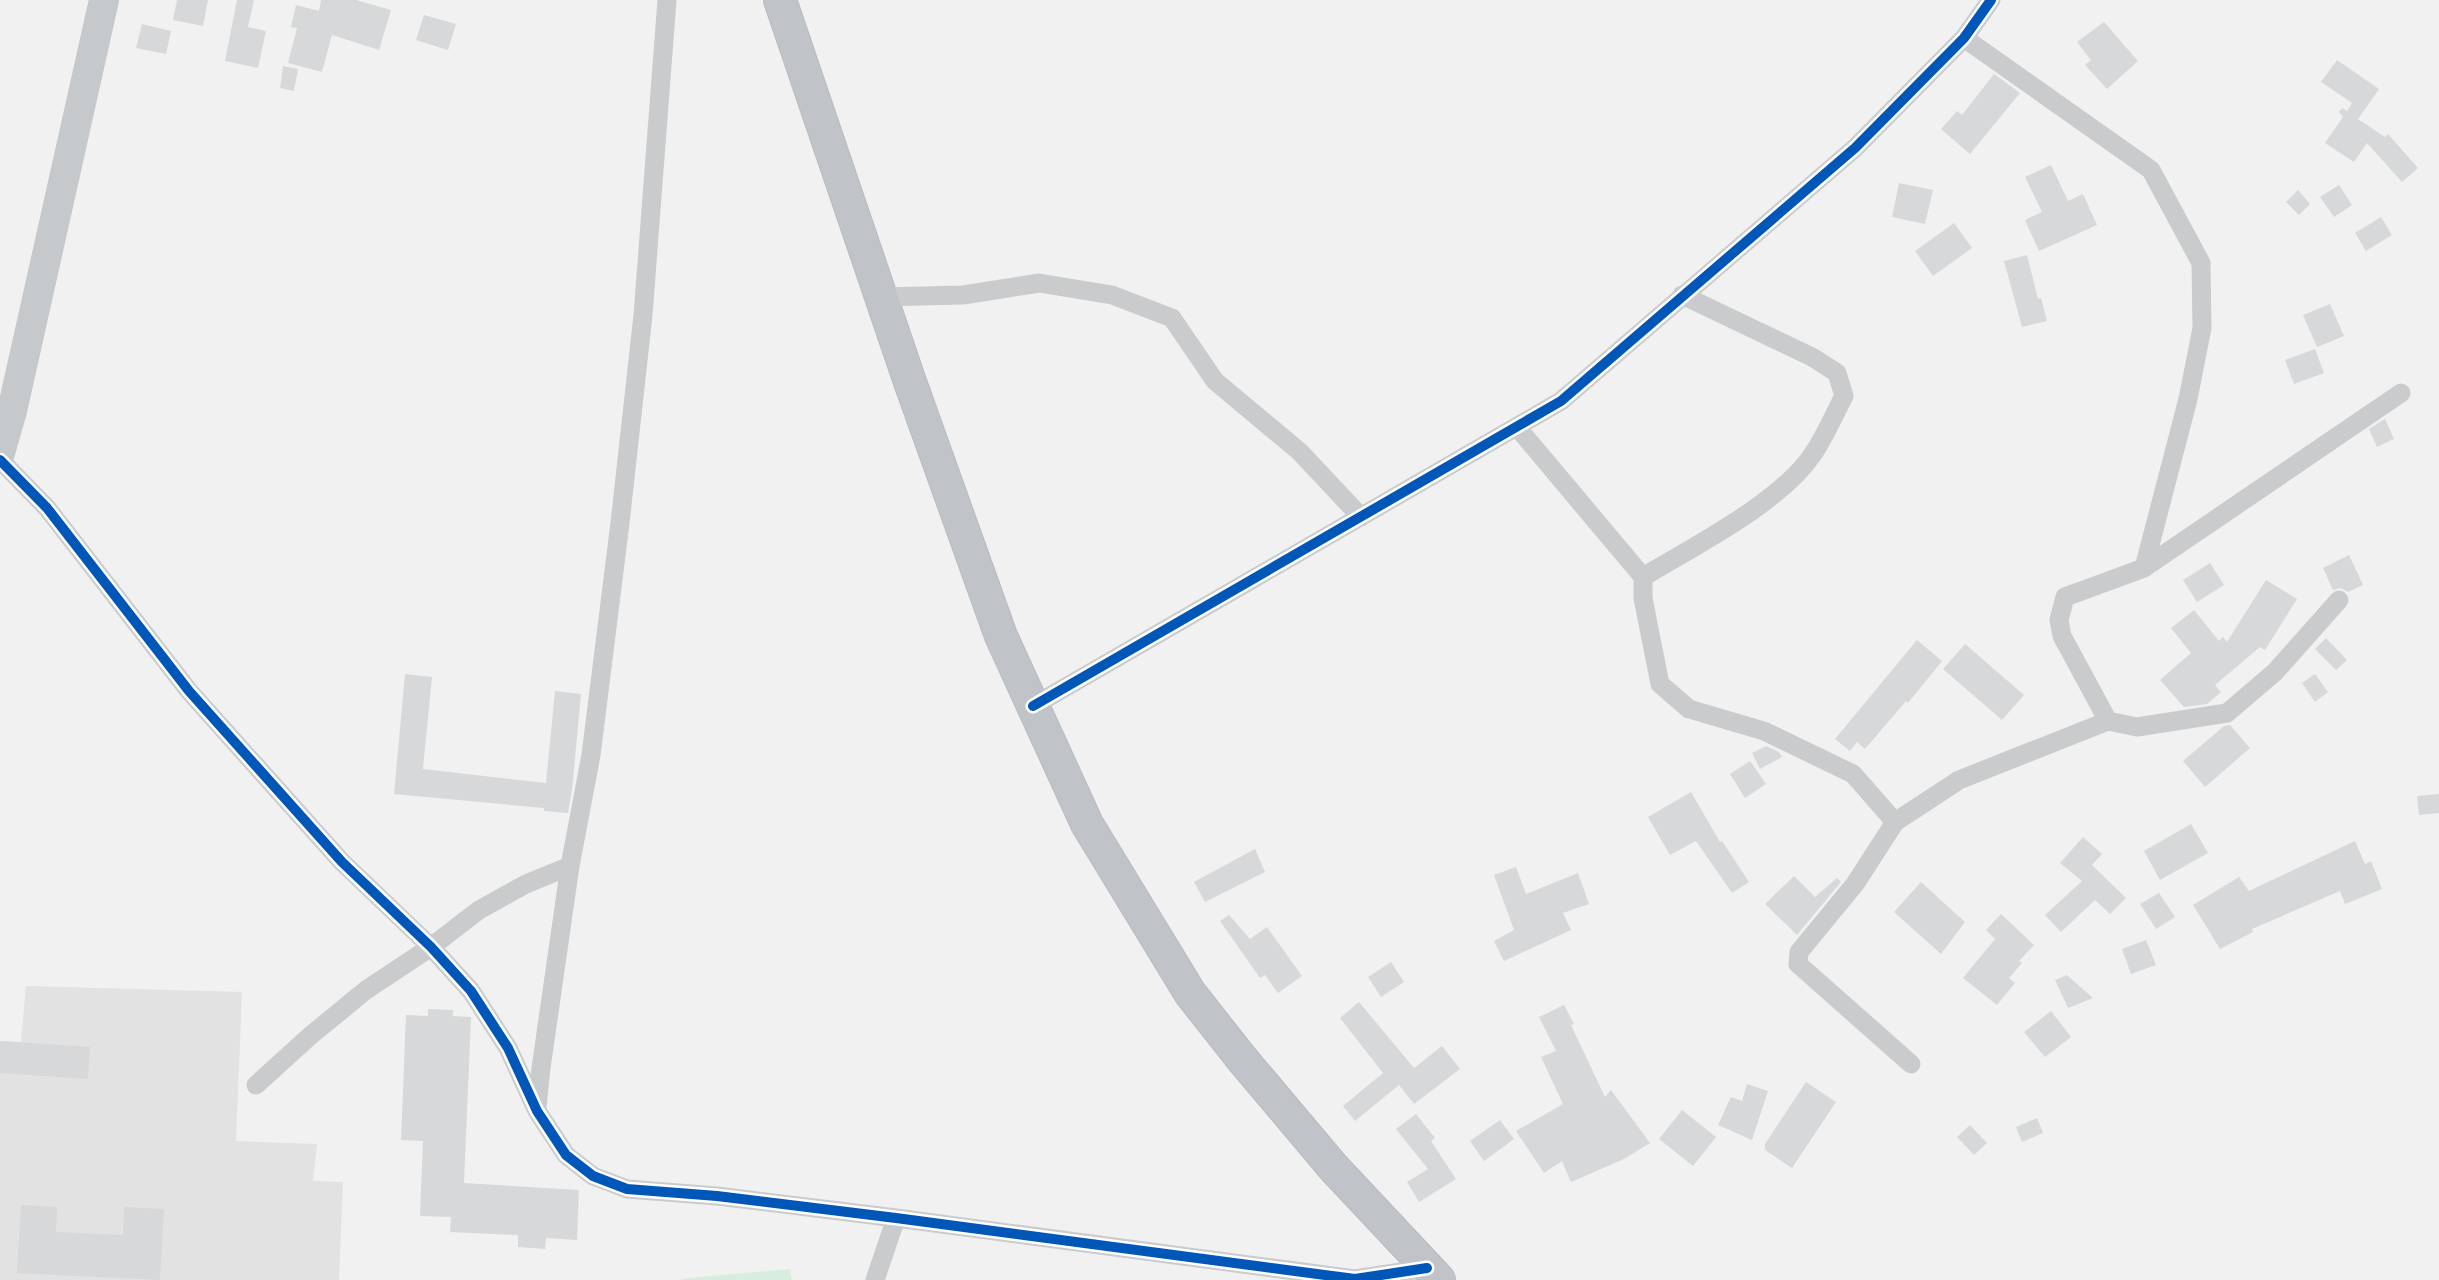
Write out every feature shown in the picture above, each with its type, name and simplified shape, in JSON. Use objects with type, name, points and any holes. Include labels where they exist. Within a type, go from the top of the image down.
[{"type":"highway","points":[[780,0],[1000,636],[1087,824],[1190,993],[1333,1167],[1433,1274]]},
{"type":"main road","points":[[0,453],[12,411],[104,0]]},
{"type":"street","points":[[537,1111],[570,866],[591,755],[631,426],[643,315],[667,0]]},
{"type":"street","points":[[1032,706],[1560,401],[1855,148],[1964,38],[1991,0]]},
{"type":"street","points":[[1964,38],[2151,170],[2200,263],[2202,328],[2188,399],[2144,568]]},
{"type":"street","points":[[881,297],[963,295],[1039,282],[1112,295],[1172,318],[1215,381],[1300,452],[1361,517]]},
{"type":"street","points":[[1643,577],[1726,527],[1782,487],[1813,454],[1844,396],[1838,373],[1812,357],[1682,295]]},
{"type":"street","points":[[2108,721],[2062,636],[2059,620],[2064,597],[2144,568],[2401,393]]},
{"type":"street","points":[[1517,427],[1643,577],[1643,598],[1660,684],[1689,709],[1764,731],[1853,774],[1895,822]]},
{"type":"street","points":[[0,460],[47,508],[189,691],[342,862],[431,947],[471,991],[508,1048],[537,1111],[566,1155],[593,1176],[626,1189],[717,1196],[896,1218],[1355,1279],[1433,1274]]},
{"type":"street","points":[[1911,1064],[1798,964],[1799,952],[1855,884],[1895,822],[1959,780],[2108,721],[2137,727],[2227,713],[2275,672],[2339,600]]},
{"type":"street","points":[[256,1085],[310,1035],[366,990],[431,947],[479,910],[526,884],[570,866]]},
{"type":"street","points":[[875,1280],[896,1218]]},
{"type":"shaded area","points":[[26,986],[242,992],[236,1141],[317,1144],[313,1181],[343,1182],[339,1280],[0,1280],[0,1041],[21,1042]]},
{"type":"green space","points":[[790,1269],[792,1280],[678,1280],[689,1278]]},
{"type":"building","points":[[177,0],[208,0],[203,26],[173,20]]},
{"type":"building","points":[[237,0],[254,0],[248,27],[266,31],[258,68],[225,61]]},
{"type":"building","points":[[321,0],[356,0],[391,10],[379,50],[332,35],[322,72],[288,63],[297,28],[291,27],[296,5],[319,11]]},
{"type":"building","points":[[424,15],[456,24],[448,50],[416,40]]},
{"type":"building","points":[[2104,22],[2138,61],[2107,89],[2085,65],[2091,60],[2077,42]]},
{"type":"building","points":[[142,24],[171,31],[166,54],[136,48]]},
{"type":"building","points":[[2337,60],[2379,89],[2358,119],[2385,137],[2388,134],[2418,168],[2402,182],[2367,143],[2354,162],[2325,143],[2343,117],[2339,112],[2342,108],[2347,111],[2352,103],[2321,82]]},
{"type":"building","points":[[283,66],[298,69],[294,91],[280,88]]},
{"type":"building","points":[[1994,74],[2020,93],[1970,154],[1941,129],[1957,111],[1962,115]]},
{"type":"building","points":[[2051,165],[2068,201],[2083,194],[2097,225],[2039,251],[2025,220],[2042,212],[2025,177]]},
{"type":"building","points":[[1899,183],[1933,190],[1925,224],[1892,217]]},
{"type":"building","points":[[2339,185],[2352,205],[2334,217],[2320,197]]},
{"type":"building","points":[[2298,190],[2310,204],[2299,215],[2286,202]]},
{"type":"building","points":[[2381,217],[2392,235],[2366,251],[2355,233]]},
{"type":"building","points":[[1954,223],[1972,248],[1933,276],[1915,251]]},
{"type":"building","points":[[2027,255],[2038,299],[2041,298],[2047,321],[2022,327],[2004,261]]},
{"type":"building","points":[[2330,304],[2344,336],[2317,347],[2303,315]]},
{"type":"building","points":[[2315,349],[2324,373],[2294,384],[2285,360]]},
{"type":"building","points":[[2385,419],[2394,439],[2377,447],[2369,429]]},
{"type":"building","points":[[2349,555],[2363,585],[2348,592],[2341,588],[2333,590],[2323,568]]},
{"type":"building","points":[[2210,563],[2224,585],[2197,602],[2183,580]]},
{"type":"building","points":[[2266,580],[2297,599],[2265,650],[2260,647],[2215,685],[2221,692],[2207,704],[2184,707],[2160,680],[2191,653],[2171,628],[2194,610],[2219,641],[2223,637],[2227,642]]},
{"type":"building","points":[[2326,638],[2347,660],[2336,670],[2315,649]]},
{"type":"building","points":[[1917,640],[1942,661],[1865,749],[1857,742],[1850,751],[1835,739]]},
{"type":"building","points":[[1965,644],[2024,695],[2002,720],[1943,669]]},
{"type":"building","points":[[405,674],[432,677],[423,769],[546,783],[555,691],[581,694],[568,813],[544,811],[544,808],[394,794]]},
{"type":"building","points":[[2315,674],[2328,692],[2315,702],[2302,683]]},
{"type":"building","points":[[2230,725],[2250,748],[2205,787],[2183,761],[2224,726]]},
{"type":"building","points":[[1766,746],[1779,752],[1782,757],[1760,769],[1752,753]]},
{"type":"building","points":[[1750,761],[1766,784],[1745,798],[1730,774]]},
{"type":"building","points":[[1691,792],[1720,842],[1722,841],[1749,882],[1732,893],[1696,841],[1670,855],[1648,817]]},
{"type":"building","points":[[2439,794],[2439,813],[2419,815],[2417,796]]},
{"type":"building","points":[[2191,824],[2208,853],[2160,880],[2144,851]]},
{"type":"building","points":[[2083,837],[2102,854],[2092,865],[2126,898],[2110,914],[2095,900],[2061,932],[2045,915],[2082,881],[2060,863]]},
{"type":"building","points":[[2355,841],[2365,864],[2371,861],[2382,889],[2345,904],[2340,891],[2252,929],[2253,932],[2220,949],[2193,905],[2239,877],[2249,891]]},
{"type":"building","points":[[1255,849],[1265,872],[1205,902],[1194,882]]},
{"type":"building","points":[[1516,867],[1526,894],[1578,873],[1589,904],[1563,913],[1571,930],[1504,961],[1494,941],[1514,930],[1494,875]]},
{"type":"building","points":[[1794,876],[1815,897],[1837,878],[1841,882],[1797,935],[1765,904]]},
{"type":"building","points":[[1921,882],[1965,922],[1941,954],[1894,912]]},
{"type":"building","points":[[2159,893],[2175,917],[2156,929],[2140,904]]},
{"type":"building","points":[[2001,914],[2034,945],[2019,961],[2022,963],[2009,978],[2015,983],[1997,1005],[1963,978],[1995,939],[1986,930]]},
{"type":"building","points":[[1229,915],[1250,939],[1267,927],[1302,976],[1278,993],[1265,975],[1260,978],[1220,921]]},
{"type":"building","points":[[2146,940],[2156,965],[2131,974],[2122,949]]},
{"type":"building","points":[[1391,962],[1404,982],[1381,997],[1368,977]]},
{"type":"building","points":[[2067,975],[2093,998],[2068,1008],[2055,980]]},
{"type":"building","points":[[1359,1002],[1414,1068],[1442,1046],[1460,1069],[1414,1104],[1399,1085],[1355,1121],[1343,1106],[1383,1073],[1340,1018]]},
{"type":"building","points":[[1564,1005],[1605,1097],[1611,1090],[1650,1143],[1624,1159],[1571,1182],[1562,1161],[1544,1173],[1516,1131],[1563,1104],[1541,1057],[1556,1051],[1539,1017]]},
{"type":"building","points":[[428,1009],[453,1010],[453,1016],[471,1017],[464,1183],[579,1190],[577,1240],[546,1238],[545,1249],[518,1247],[518,1235],[450,1232],[451,1217],[420,1216],[423,1141],[401,1140],[406,1015],[428,1016]]},
{"type":"building","points":[[2051,1011],[2071,1037],[2045,1057],[2024,1032]]},
{"type":"building","points":[[0,1041],[90,1047],[88,1079],[0,1073]]},
{"type":"building","points":[[1806,1082],[1836,1102],[1792,1168],[1765,1150],[1765,1144]]},
{"type":"building","points":[[1747,1084],[1768,1091],[1752,1140],[1718,1125],[1731,1097],[1742,1101]]},
{"type":"building","points":[[1682,1110],[1716,1137],[1693,1166],[1659,1139]]},
{"type":"building","points":[[1416,1114],[1435,1138],[1431,1141],[1456,1179],[1419,1202],[1407,1182],[1428,1169],[1396,1129]]},
{"type":"building","points":[[2037,1118],[2043,1133],[2022,1142],[2016,1127]]},
{"type":"building","points":[[1500,1120],[1514,1139],[1484,1161],[1470,1141]]},
{"type":"building","points":[[1970,1125],[1987,1143],[1974,1155],[1957,1137]]},
{"type":"building","points":[[21,1205],[57,1207],[56,1232],[123,1235],[124,1207],[164,1209],[160,1280],[17,1273]]},
{"type":"cycle path","points":[[1033,706],[1561,401],[1855,148],[1964,38],[1991,0]]},
{"type":"cycle path","points":[[0,460],[47,508],[189,691],[342,862],[431,947],[471,991],[508,1048],[537,1111],[566,1155],[593,1176],[627,1189],[717,1196],[896,1218],[1355,1279],[1427,1268]]}]
